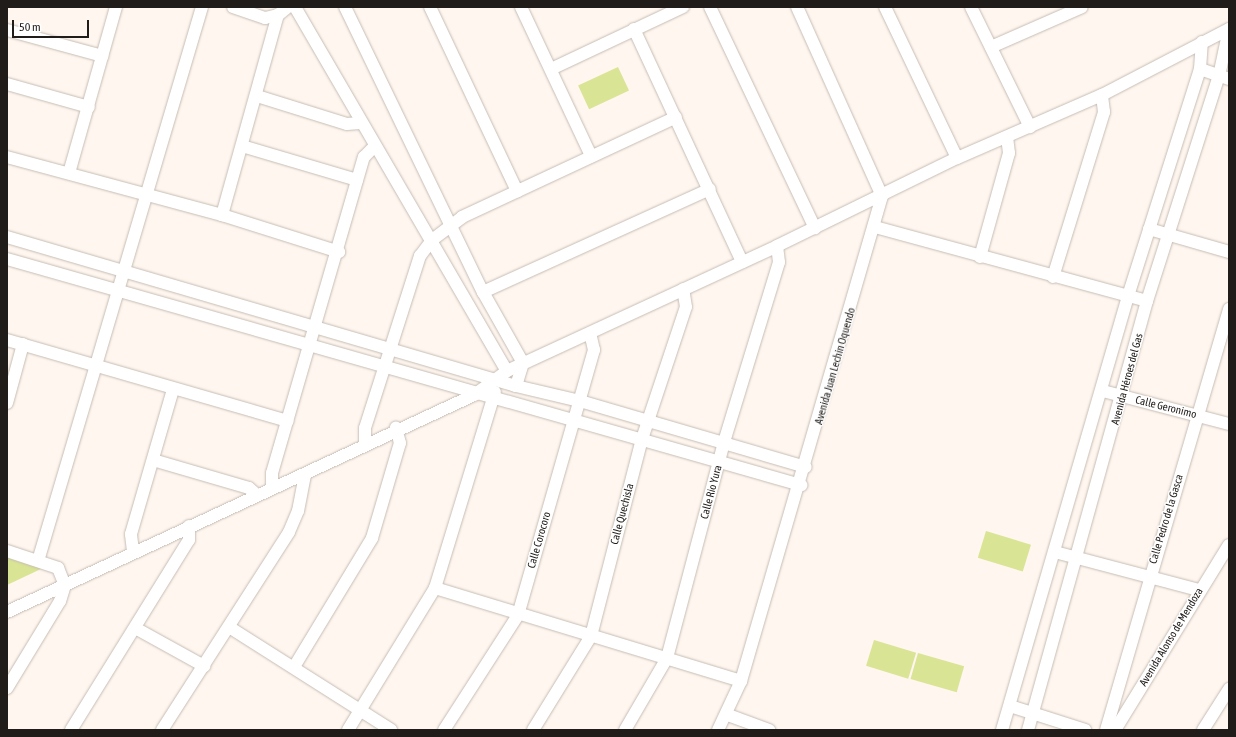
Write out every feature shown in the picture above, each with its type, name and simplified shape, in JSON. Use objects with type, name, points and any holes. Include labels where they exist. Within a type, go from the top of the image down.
[{"type":"street","points":[[69,173],[89,107],[116,7]]},
{"type":"street","points":[[38,561],[96,367],[145,193],[202,7]]},
{"type":"street","points":[[233,7],[265,18],[278,15],[288,7]]},
{"type":"street","points":[[295,7],[360,123],[432,240],[507,371]]},
{"type":"street","points":[[345,7],[452,224],[483,292],[523,363],[516,386]]},
{"type":"street","points":[[430,7],[517,191]]},
{"type":"street","points":[[521,7],[591,156]]},
{"type":"street","points":[[551,69],[683,7]]},
{"type":"street","points":[[710,7],[815,228]]},
{"type":"street","points":[[797,7],[882,196]]},
{"type":"street","points":[[885,7],[957,158]]},
{"type":"street","points":[[971,7],[1030,127]]},
{"type":"street","points":[[991,47],[1082,7]]},
{"type":"street","points":[[222,215],[257,96],[278,15]]},
{"type":"street","points":[[7,612],[133,551],[272,487],[305,474],[396,428],[474,395],[507,371],[523,363],[590,334],[777,246],[957,158],[1007,138],[1102,95],[1229,29]]},
{"type":"street","name":"Avenida Héroes del Gas","points":[[1028,730],[1075,556],[1123,396],[1147,301],[1168,234],[1224,77],[1229,29]]},
{"type":"street","points":[[7,30],[103,56]]},
{"type":"street","points":[[634,30],[710,189],[742,262]]},
{"type":"street","name":"Avenida Héroes del Gas","points":[[1002,730],[1103,391],[1128,296],[1200,69],[1202,42]]},
{"type":"street","points":[[1200,69],[1224,77]]},
{"type":"street","points":[[7,84],[89,107]]},
{"type":"street","points":[[1053,277],[1104,112],[1102,95]]},
{"type":"street","points":[[257,96],[347,124],[360,123]]},
{"type":"street","points":[[365,445],[365,428],[420,256],[432,240],[452,224],[517,191],[676,117]]},
{"type":"street","points":[[980,257],[1009,154],[1007,138]]},
{"type":"street","points":[[242,146],[357,180]]},
{"type":"street","points":[[272,487],[272,473],[339,252],[357,180],[364,157],[374,147]]},
{"type":"street","points":[[7,157],[222,215],[339,252]]},
{"type":"street","points":[[483,292],[710,189]]},
{"type":"street","name":"Avenida Juan Lechin Oquendo","points":[[718,730],[728,715],[741,681],[801,485],[875,227],[882,196]]},
{"type":"street","points":[[875,227],[1053,277],[1147,301]]},
{"type":"street","points":[[1149,229],[1229,252]]},
{"type":"street","points":[[7,237],[317,326],[516,386],[580,401],[806,467]]},
{"type":"street","name":"Calle Rio Yura","points":[[625,730],[667,658],[724,442],[779,262],[777,246]]},
{"type":"street","points":[[7,259],[116,293],[311,347],[474,395],[493,398],[572,422],[719,460],[801,485]]},
{"type":"street","name":"Calle Quechisla","points":[[534,730],[591,636],[642,439],[686,307],[683,289]]},
{"type":"street","name":"Calle Pedro de la Gasca","points":[[1106,730],[1149,575],[1229,309]]},
{"type":"street","name":"Calle Corocoro","points":[[444,730],[518,615],[572,422],[580,401],[594,350],[590,334]]},
{"type":"street","points":[[7,340],[96,367],[288,421]]},
{"type":"street","points":[[7,403],[23,344]]},
{"type":"street","points":[[348,730],[435,588],[493,398],[496,380]]},
{"type":"street","points":[[133,551],[131,534],[173,389]]},
{"type":"street","name":"Calle Geronimo","points":[[1103,391],[1229,424]]},
{"type":"street","points":[[294,667],[369,544],[400,444],[396,428]]},
{"type":"street","points":[[153,460],[249,488],[257,495]]},
{"type":"street","points":[[162,730],[289,532],[298,511],[305,474]]},
{"type":"street","points":[[71,730],[137,629],[189,540],[189,526]]},
{"type":"street","points":[[7,551],[58,568],[65,585],[60,601],[7,688]]},
{"type":"street","points":[[1055,552],[1149,575],[1199,590]]},
{"type":"street","name":"Avenida Alonso de Mendoza","points":[[1115,730],[1199,590],[1227,552]]},
{"type":"street","points":[[435,588],[518,615],[741,681]]},
{"type":"street","points":[[229,627],[391,730]]},
{"type":"street","points":[[137,629],[204,666]]},
{"type":"street","points":[[1203,730],[1229,689]]},
{"type":"street","points":[[1010,706],[1034,712],[1085,730]]},
{"type":"street","points":[[728,715],[770,730]]},
{"type":"green space","points":[[618,67],[629,91],[589,109],[578,86]]},
{"type":"green space","points":[[986,531],[1031,545],[1023,572],[978,558]]},
{"type":"green space","points":[[7,550],[43,568],[7,585]]},
{"type":"green space","points":[[874,640],[916,653],[908,679],[866,666]]},
{"type":"green space","points":[[918,653],[964,666],[957,692],[911,679]]}]
